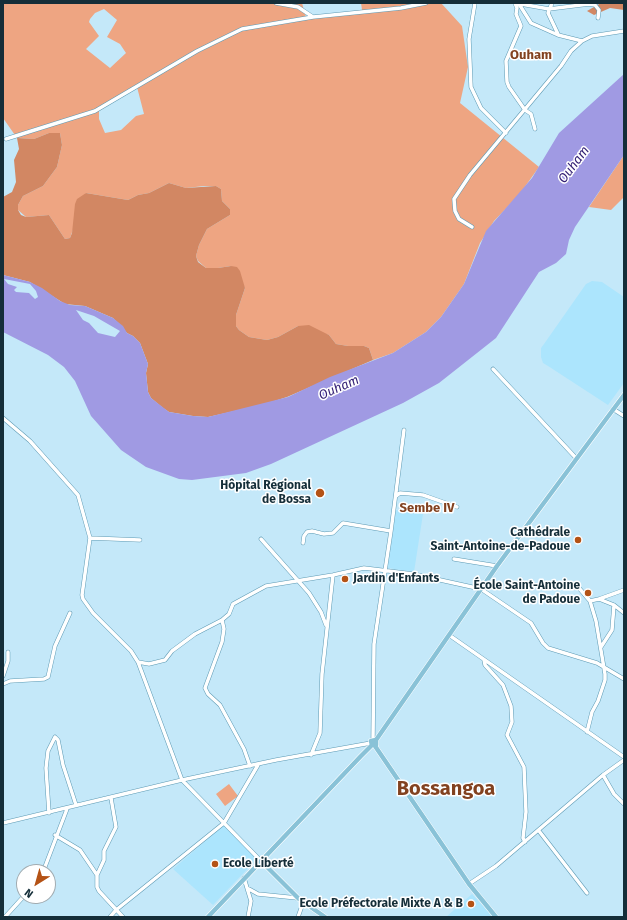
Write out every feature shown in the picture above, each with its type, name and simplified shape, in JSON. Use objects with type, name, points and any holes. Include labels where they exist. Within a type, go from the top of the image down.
[{"type":"main road","points":[[208,917],[373,743],[497,566],[624,394]]},
{"type":"main road","points":[[373,743],[469,884],[496,917]]},
{"type":"main road","points":[[261,861],[301,901],[325,917]]},
{"type":"street","points":[[276,3],[298,7],[313,17]]},
{"type":"street","points":[[6,139],[95,111],[197,51],[231,33],[242,29],[313,17],[401,8],[426,3]]},
{"type":"street","points":[[475,3],[469,39],[471,87],[481,108],[506,132]]},
{"type":"street","points":[[552,3],[549,9],[553,27],[558,35]]},
{"type":"street","points":[[517,4],[549,9],[589,4],[595,5],[599,10],[598,18]]},
{"type":"street","points":[[517,4],[531,23],[558,35],[582,41]]},
{"type":"street","points":[[517,4],[516,14],[521,26],[506,61],[507,82],[525,110],[531,114],[535,129]]},
{"type":"street","points":[[472,227],[459,219],[455,211],[454,199],[470,175],[561,66],[571,50],[582,41],[592,36],[624,31]]},
{"type":"street","points":[[493,369],[576,458]]},
{"type":"street","points":[[612,409],[624,416]]},
{"type":"street","points":[[3,418],[30,441],[74,489],[83,507],[90,538],[82,595],[93,613],[131,651],[138,662],[182,780],[261,861]]},
{"type":"street","points":[[3,823],[67,809],[76,805],[111,798],[182,780],[373,743],[374,644],[386,569],[404,430]]},
{"type":"street","points":[[396,496],[400,493],[423,495],[457,507]]},
{"type":"street","points":[[303,543],[304,536],[307,532],[333,533],[343,523],[391,531]]},
{"type":"street","points":[[90,538],[140,540]]},
{"type":"street","points":[[261,539],[309,593],[321,612],[326,628]]},
{"type":"street","points":[[454,559],[497,566]]},
{"type":"street","points":[[138,662],[149,664],[165,660],[172,651],[195,634],[222,620],[229,614],[233,604],[253,593],[275,584],[333,575],[364,568],[386,569],[480,590],[531,623],[543,643],[548,648],[566,651],[603,666],[624,679]]},
{"type":"street","points":[[312,755],[320,734],[322,674],[333,575]]},
{"type":"street","points":[[579,588],[590,601],[601,648],[605,680],[598,701],[592,712],[586,732]]},
{"type":"street","points":[[590,601],[599,600],[624,590]]},
{"type":"street","points":[[599,600],[614,606],[624,613]]},
{"type":"street","points":[[601,648],[612,630],[614,606]]},
{"type":"street","points":[[3,684],[10,681],[44,679],[48,677],[55,646],[70,613]]},
{"type":"street","points":[[222,620],[224,629],[222,642],[205,688],[208,694],[220,705],[244,749],[250,766]]},
{"type":"street","points":[[448,635],[624,757]]},
{"type":"street","points":[[3,676],[8,661],[8,652]]},
{"type":"street","points":[[484,660],[486,665],[504,685],[511,706],[512,722],[507,735],[524,767],[526,812],[523,838],[525,842]]},
{"type":"street","points":[[49,813],[46,768],[48,752],[55,737],[58,740],[63,765],[76,805]]},
{"type":"street","points":[[469,884],[496,866],[603,775],[624,760]]},
{"type":"street","points":[[110,917],[116,910],[224,823],[258,765]]},
{"type":"street","points":[[603,775],[614,794],[624,804]]},
{"type":"street","points":[[111,798],[116,827],[104,851],[104,860],[97,875],[97,887],[123,917]]},
{"type":"street","points":[[46,864],[55,836],[67,809]]},
{"type":"street","points":[[539,831],[588,893]]},
{"type":"street","points":[[55,836],[80,850],[97,875]]},
{"type":"street","points":[[244,878],[249,889],[251,901],[248,917]]},
{"type":"street","points":[[249,889],[258,894],[294,896],[301,901],[298,917]]},
{"type":"street","points":[[4,917],[16,904]]},
{"type":"shaded area","points":[[3,3],[302,3],[306,17],[362,10],[361,3],[441,3],[462,26],[468,67],[460,103],[539,167],[519,195],[494,221],[480,243],[464,284],[441,317],[426,332],[393,353],[373,360],[369,348],[364,346],[336,344],[329,335],[298,326],[278,337],[267,340],[249,337],[239,330],[236,326],[236,315],[245,288],[231,266],[206,268],[198,261],[196,256],[199,245],[207,229],[230,215],[230,209],[222,201],[221,189],[216,186],[186,188],[169,183],[149,193],[138,195],[128,200],[86,193],[70,238],[65,239],[49,215],[26,217],[18,210],[18,205],[23,196],[43,186],[57,167],[62,145],[60,133],[49,133],[34,139],[17,138],[3,118]],"holes":[[[104,9],[117,20],[107,37],[120,44],[126,53],[110,68],[86,49],[99,36],[89,22],[90,19],[95,13]],[[137,87],[144,114],[136,116],[121,130],[105,133],[99,119],[99,111]]]},
{"type":"shaded area","points":[[601,3],[624,3],[624,10],[610,8],[594,15],[587,11]]},
{"type":"shaded area","points":[[49,133],[60,133],[62,145],[57,167],[43,186],[23,196],[18,205],[18,210],[21,215],[26,217],[49,215],[65,239],[70,238],[72,233],[75,204],[77,199],[86,193],[128,200],[138,195],[149,193],[169,183],[186,188],[216,186],[221,189],[222,201],[230,209],[230,215],[207,229],[199,245],[196,256],[198,262],[206,268],[231,266],[237,267],[240,271],[245,288],[236,315],[236,326],[239,330],[249,337],[267,340],[278,337],[298,326],[309,325],[329,335],[336,344],[364,346],[369,348],[373,360],[287,397],[262,405],[208,417],[169,412],[163,408],[151,398],[148,392],[146,373],[148,364],[140,343],[133,336],[127,333],[113,318],[85,306],[65,304],[30,282],[3,275],[3,197],[12,192],[16,182],[14,160],[19,149],[17,138],[34,139]]},
{"type":"shaded area","points":[[624,155],[624,197],[611,210],[589,207]]},
{"type":"shaded area","points":[[592,281],[602,282],[624,297],[624,383],[608,405],[543,363],[541,357],[541,348],[586,284]]},
{"type":"shaded area","points":[[396,510],[423,514],[414,572],[388,568]]},
{"type":"shaded area","points":[[229,784],[238,796],[225,806],[216,794]]},
{"type":"shaded area","name":"Ecole Liberté","points":[[224,825],[257,859],[213,905],[173,869]]},
{"type":"shaded area","name":"Ecole Préfectorale Mixte A & B","points":[[472,894],[493,917],[446,917]]},
{"type":"water","points":[[624,74],[624,155],[575,227],[569,240],[566,254],[556,263],[539,272],[496,338],[439,383],[403,403],[271,464],[246,473],[192,480],[179,479],[146,467],[121,450],[91,416],[75,381],[64,367],[48,355],[3,332],[3,275],[30,282],[42,288],[60,301],[70,305],[85,306],[113,318],[123,326],[127,333],[133,336],[140,343],[148,364],[146,373],[148,392],[151,398],[169,412],[208,417],[288,397],[330,377],[393,353],[426,332],[441,317],[464,284],[486,231],[532,178],[559,133]],"holes":[[[4,279],[30,284],[36,291],[38,297],[35,299],[29,293],[16,292],[14,290],[17,287],[8,284]],[[76,310],[94,316],[120,331],[115,337],[98,333],[89,323],[83,320]]]},
{"type":"place","name":"Hôpital Régional de Bossa","points":[[320,493]]},
{"type":"place","name":"Cathédrale Saint-Antoine-de-Padoue","points":[[578,540]]},
{"type":"place","name":"Jardin d'Enfants","points":[[345,579]]},
{"type":"place","name":"École Saint-Antoine de Padoue","points":[[588,593]]},
{"type":"place","name":"Ecole Liberté","points":[[215,864]]},
{"type":"place","name":"Ecole Préfectorale Mixte A & B","points":[[471,904]]},
{"type":"district","name":"Ouham","points":[[531,55]]},
{"type":"district","name":"Sembe IV","points":[[427,508]]},
{"type":"district","name":"Bossangoa","points":[[446,789]]}]
